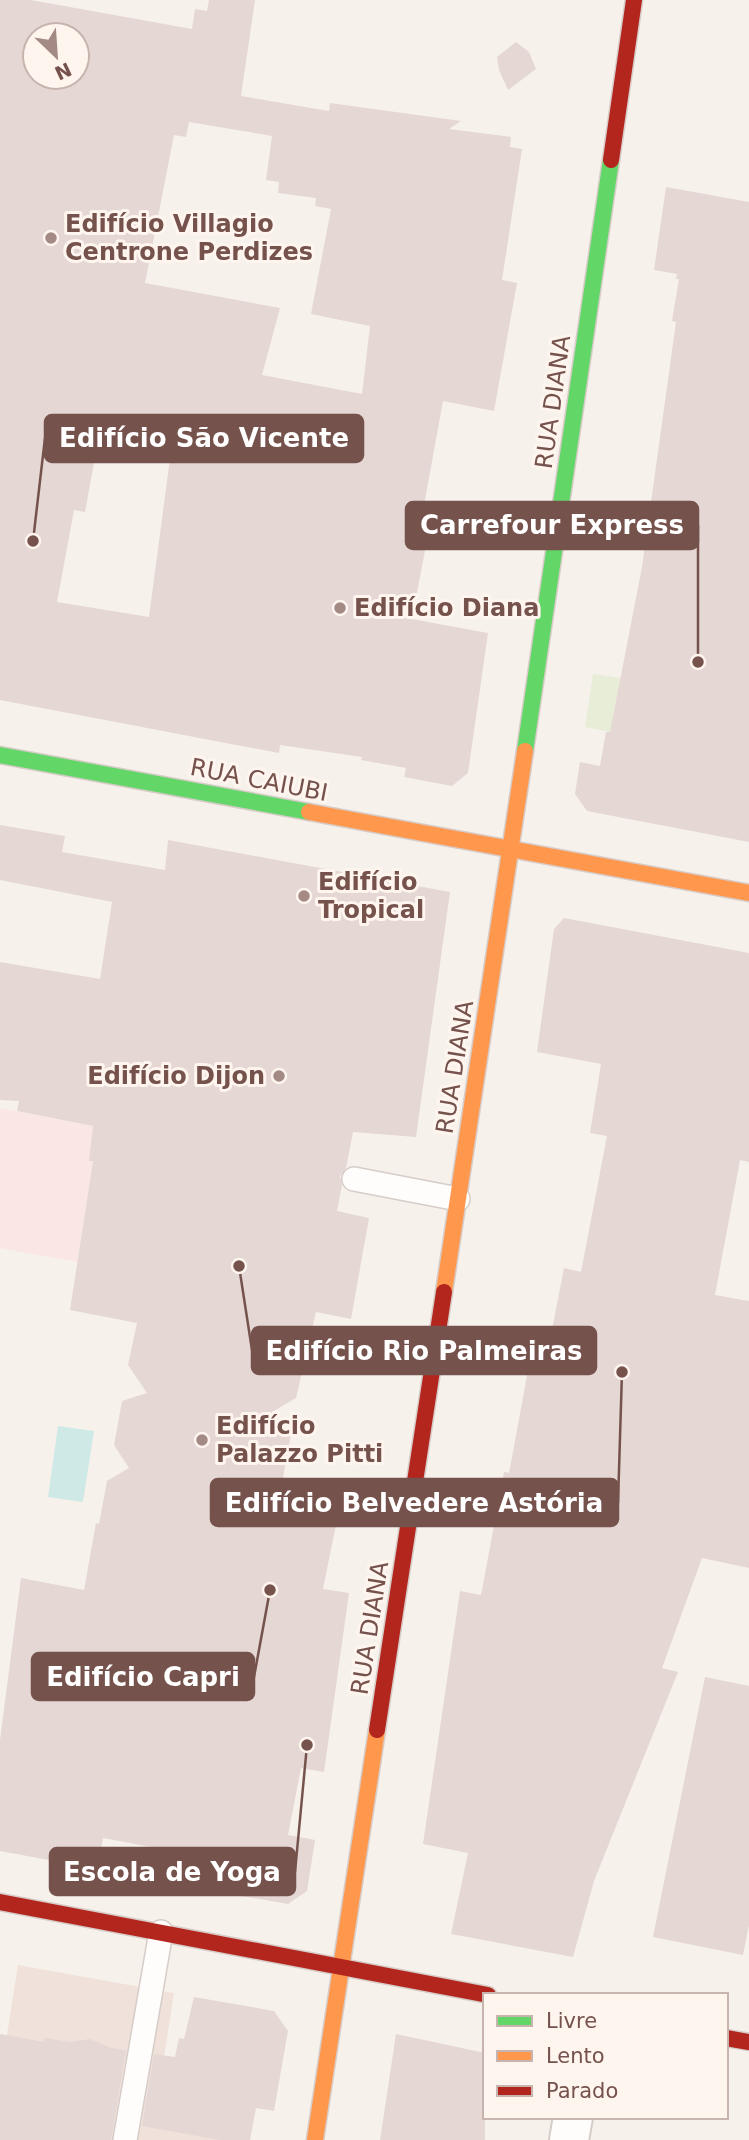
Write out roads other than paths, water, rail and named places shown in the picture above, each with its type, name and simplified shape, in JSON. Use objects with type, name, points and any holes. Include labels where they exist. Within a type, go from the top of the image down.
[{"type":"street","name":"RUA DIANA","points":[[315,2140],[458,1199],[634,0]]},
{"type":"street","name":"RUA CAIUBI","points":[[0,755],[749,893]]},
{"type":"street","points":[[0,1902],[483,1994]]},
{"type":"street","points":[[728,2038],[749,2042]]},
{"type":"street","points":[[569,2140],[573,2119]]},
{"type":"lane","points":[[354,1179],[458,1199]]},
{"type":"lane","points":[[125,2140],[161,1933]]},
{"type":"water","points":[[58,1426],[94,1431],[83,1502],[48,1497]]},
{"type":"place","name":"Edifício Villagio Centrone Perdizes","points":[[51,238]]},
{"type":"place","name":"Edifício São Vicente","points":[[33,541]]},
{"type":"place","name":"Edifício Diana","points":[[340,608]]},
{"type":"place","name":"Carrefour Express","points":[[698,662]]},
{"type":"place","name":"Edifício Tropical","points":[[304,896]]},
{"type":"place","name":"Edifício Dijon","points":[[279,1076]]},
{"type":"place","name":"Edifício Rio Palmeiras","points":[[239,1266]]},
{"type":"place","name":"Edifício Belvedere Astória","points":[[622,1372]]},
{"type":"place","name":"Edifício Palazzo Pitti","points":[[202,1440]]},
{"type":"place","name":"Edifício Capri","points":[[270,1590]]},
{"type":"place","name":"Escola de Yoga","points":[[307,1745]]}]
